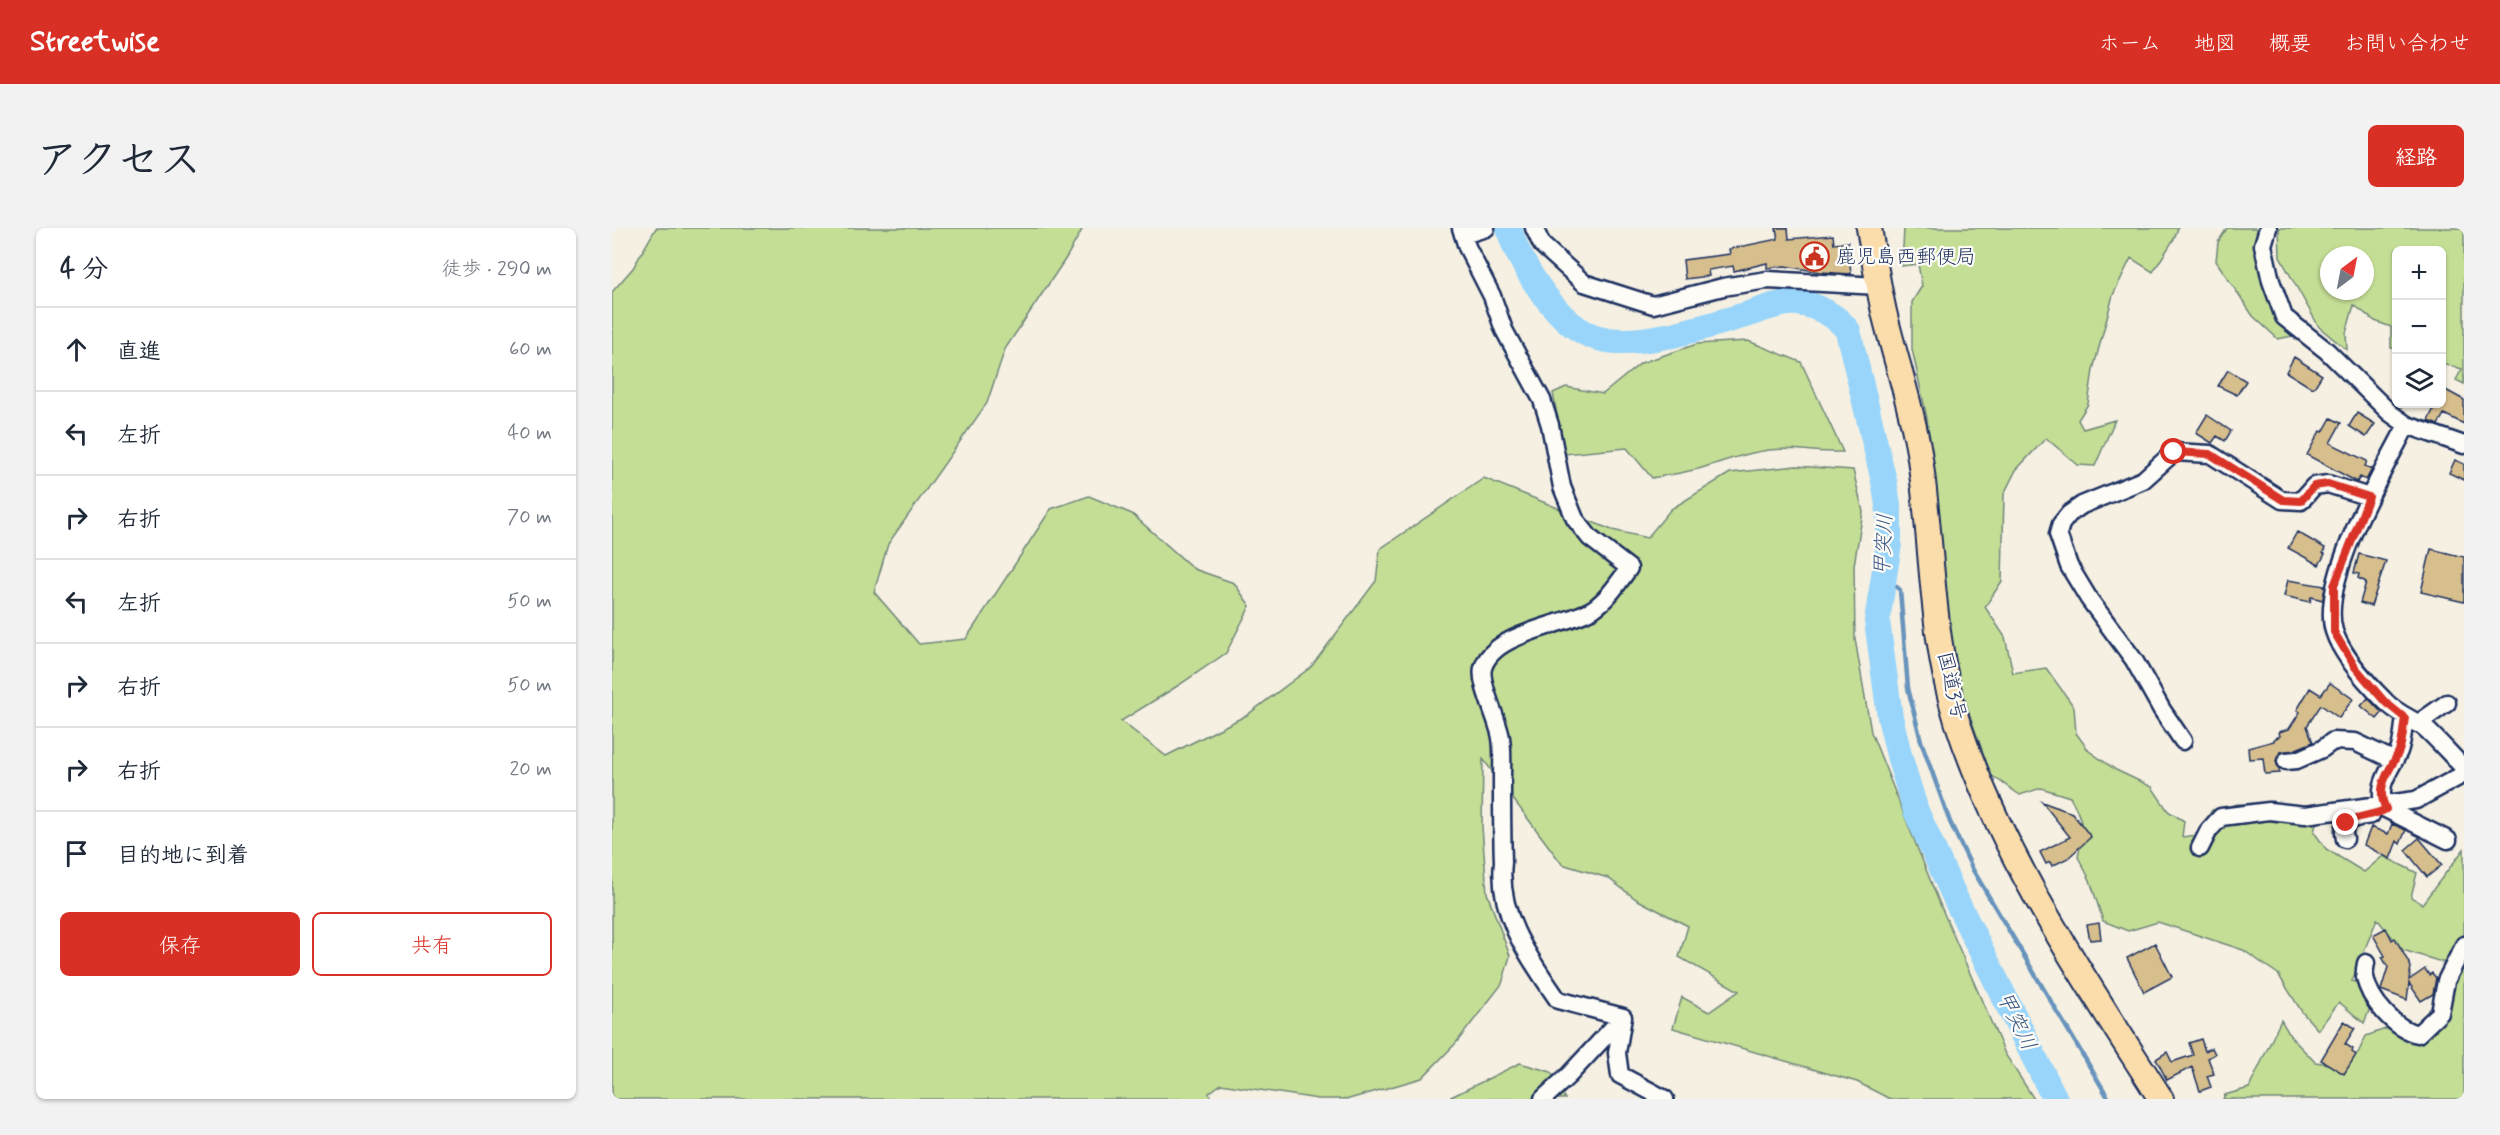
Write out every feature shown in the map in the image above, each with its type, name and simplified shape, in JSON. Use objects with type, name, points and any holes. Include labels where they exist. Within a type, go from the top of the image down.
[{"type":"highway","name":"国道3号","points":[[1869,228],[1879,286],[1911,409],[1917,442],[1943,662],[1958,722],[1987,797],[2029,887],[2074,963],[2161,1099]]},
{"type":"street","points":[[1486,228],[1462,232],[1467,247],[1492,296],[1504,330],[1542,400],[1550,425],[1562,487],[1575,519],[1590,538],[1629,568],[1605,600],[1590,610],[1538,628],[1504,645],[1487,657],[1482,670],[1483,684],[1496,714],[1502,740],[1503,862],[1501,882],[1523,949],[1558,1000],[1623,1017]]},
{"type":"street","points":[[1534,228],[1542,245],[1584,283],[1653,305],[1723,287],[1767,280],[1879,286]]},
{"type":"street","points":[[2268,228],[2263,245],[2271,281],[2284,317],[2327,351],[2390,413],[2408,425],[2464,445]]},
{"type":"street","points":[[2408,425],[2369,497],[2334,586],[2334,632],[2355,667],[2385,702],[2411,721],[2424,727],[2464,768]]},
{"type":"street","points":[[2183,741],[2162,710],[2134,660],[2089,599],[2069,566],[2058,534],[2061,524],[2069,514],[2082,505],[2143,480],[2174,452],[2210,454],[2283,500],[2301,501],[2314,486],[2328,484],[2369,497]]},
{"type":"street","points":[[2385,806],[2382,791],[2385,774],[2399,750],[2411,721],[2447,703]]},
{"type":"street","points":[[2286,761],[2297,760],[2322,749],[2333,741],[2355,742],[2393,760]]},
{"type":"street","points":[[2200,848],[2203,840],[2221,817],[2269,811],[2305,815],[2385,806],[2416,800],[2464,774]]},
{"type":"street","points":[[2345,839],[2343,831],[2346,823],[2354,818],[2377,814],[2385,806]]},
{"type":"street","points":[[2385,806],[2448,840]]},
{"type":"street","points":[[2366,963],[2364,975],[2369,991],[2407,1032],[2418,1034],[2440,1013],[2446,981],[2464,945]]},
{"type":"street","points":[[1543,1099],[1569,1075],[1623,1017]]},
{"type":"street","points":[[1623,1017],[1617,1053],[1620,1075],[1665,1099]]},
{"type":"green space","points":[[656,228],[1083,228],[1066,258],[1005,349],[987,403],[888,544],[874,592],[919,644],[966,639],[1051,509],[1089,496],[1132,514],[1194,569],[1234,583],[1250,606],[1226,653],[1121,721],[1166,756],[1247,715],[1311,667],[1376,581],[1380,549],[1484,478],[1612,530],[1647,538],[1671,509],[1730,473],[1796,466],[1853,470],[1863,512],[1854,565],[1855,639],[1871,732],[1939,902],[2005,1054],[2034,1099],[1890,1099],[1857,1082],[1673,1028],[1682,997],[1709,1012],[1739,991],[1679,957],[1688,926],[1636,899],[1608,878],[1562,864],[1483,759],[1482,827],[1487,893],[1510,956],[1502,984],[1456,1043],[1422,1078],[1349,1099],[1318,1099],[1221,1084],[1209,1093],[1211,1099],[612,1099],[612,292],[633,268]]},
{"type":"green space","points":[[1904,228],[2178,228],[2174,239],[2153,272],[2131,258],[2113,295],[2093,370],[2088,404],[2078,420],[2083,429],[2115,420],[2095,466],[2078,465],[2046,438],[2016,470],[2004,494],[2002,581],[1985,607],[2005,637],[2013,673],[2046,668],[2074,707],[2076,733],[2089,751],[2116,770],[2152,787],[2168,811],[2184,821],[2182,837],[2197,835],[2212,810],[2238,804],[2320,809],[2314,832],[2326,849],[2364,872],[2383,856],[2417,873],[2411,897],[2422,904],[2464,849],[2464,1099],[2223,1099],[2225,1095],[2249,1088],[2281,1020],[2291,1037],[2315,1062],[2336,1065],[2358,1053],[2366,1036],[2388,1028],[2415,1027],[2437,1012],[2445,963],[2403,950],[2377,919],[2352,981],[2371,987],[2375,996],[2364,1023],[2339,1002],[2318,1030],[2302,1012],[2278,974],[2243,950],[2158,922],[2128,931],[2103,921],[2090,880],[2078,857],[2082,826],[2070,797],[2041,788],[2020,795],[1991,775],[1965,702],[1953,651],[1927,418],[1912,349],[1912,302],[1922,286],[1918,264],[1902,266]]},
{"type":"green space","points":[[2227,228],[2259,228],[2261,273],[2271,297],[2297,335],[2278,339],[2253,316],[2216,261],[2218,242]]},
{"type":"green space","points":[[2279,228],[2464,228],[2464,384],[2456,380],[2462,369],[2446,364],[2446,246],[2392,246],[2392,348],[2391,327],[2375,321],[2354,305],[2346,333],[2347,350],[2319,327],[2280,257]]},
{"type":"green space","points":[[1748,341],[1801,362],[1843,452],[1788,449],[1760,451],[1692,470],[1652,478],[1627,448],[1564,454],[1553,393],[1566,387],[1603,394],[1641,363],[1697,344]]},
{"type":"green space","points":[[1520,1063],[1551,1072],[1565,1099],[1447,1099]]},
{"type":"building","points":[[1776,228],[1788,228],[1789,239],[1833,235],[1834,244],[1848,242],[1851,274],[1785,266],[1767,268],[1767,263],[1734,271],[1733,266],[1708,270],[1709,276],[1685,279],[1683,260],[1730,254],[1729,249],[1778,239]]},
{"type":"building","points":[[2294,357],[2322,375],[2312,388],[2286,372]]},
{"type":"building","points":[[2228,370],[2246,381],[2237,395],[2218,386]]},
{"type":"building","points":[[2446,390],[2464,400],[2464,424],[2444,414],[2438,425],[2428,421],[2434,408],[2446,408]]},
{"type":"building","points":[[2357,413],[2375,424],[2366,437],[2349,426]]},
{"type":"building","points":[[2207,415],[2231,431],[2225,441],[2217,436],[2212,443],[2196,433]]},
{"type":"building","points":[[2331,418],[2341,423],[2330,443],[2367,461],[2365,466],[2372,469],[2366,480],[2360,477],[2357,482],[2307,455],[2320,431],[2323,432]]},
{"type":"building","points":[[2455,460],[2464,464],[2464,480],[2449,473]]},
{"type":"building","points":[[2297,532],[2325,548],[2323,553],[2325,554],[2319,565],[2288,548]]},
{"type":"building","points":[[2431,549],[2464,557],[2464,602],[2421,592]]},
{"type":"building","points":[[2359,554],[2386,561],[2371,606],[2360,603],[2366,582],[2358,578],[2359,574],[2354,573]]},
{"type":"building","points":[[2288,580],[2325,586],[2323,600],[2311,597],[2310,602],[2284,596]]},
{"type":"building","points":[[2330,683],[2353,699],[2339,718],[2321,705],[2307,726],[2313,742],[2294,750],[2280,752],[2276,761],[2280,773],[2265,774],[2263,758],[2249,759],[2248,748],[2274,741],[2280,736],[2279,732],[2289,729],[2300,712],[2297,710],[2310,688],[2321,695]]},
{"type":"building","points":[[2368,698],[2382,713],[2377,719],[2361,706]]},
{"type":"building","points":[[2042,802],[2072,813],[2091,837],[2068,858],[2052,866],[2050,862],[2046,864],[2040,852],[2070,837]]},
{"type":"building","points":[[2392,824],[2406,830],[2400,844],[2397,841],[2390,859],[2364,845],[2371,827],[2388,834]]},
{"type":"building","points":[[2419,838],[2442,865],[2427,877],[2405,850]]},
{"type":"building","points":[[2099,923],[2101,939],[2090,940],[2087,925]]},
{"type":"building","points":[[2386,928],[2392,940],[2395,938],[2411,967],[2409,980],[2425,969],[2429,975],[2432,973],[2436,978],[2433,994],[2421,1001],[2409,983],[2407,1000],[2381,990],[2388,967],[2382,957],[2385,956],[2373,935]]},
{"type":"building","points":[[2155,943],[2172,977],[2144,992],[2127,958]]},
{"type":"building","points":[[2344,1021],[2355,1028],[2345,1044],[2353,1049],[2352,1052],[2356,1055],[2344,1074],[2321,1060]]},
{"type":"building","points":[[2201,1039],[2205,1051],[2212,1048],[2215,1054],[2208,1058],[2214,1074],[2207,1076],[2211,1087],[2200,1091],[2192,1067],[2167,1080],[2156,1059],[2167,1052],[2172,1062],[2193,1055],[2189,1043]]},
{"type":"waterway","name":"甲突川","points":[[1509,228],[1524,264],[1545,296],[1570,323],[1585,333],[1602,339],[1618,341],[1656,338],[1786,303],[1805,304],[1826,312],[1848,331],[1889,511],[1889,544],[1877,621],[1890,717],[1900,759],[1916,811],[1957,902],[2055,1099]]},
{"type":"waterway","points":[[1883,575],[1900,590],[1908,688],[1921,741],[1950,822],[1973,870],[2109,1099]]},
{"type":"place","name":"鹿児島西郵便局","points":[[1815,257]]},
{"type":"route","points":[[2174,452],[2210,454],[2283,500],[2301,501],[2314,486],[2328,484],[2369,497],[2334,586],[2334,632],[2355,667],[2385,702],[2405,718],[2399,750],[2385,774],[2382,791],[2386,809],[2377,814],[2354,818],[2346,823]]}]
